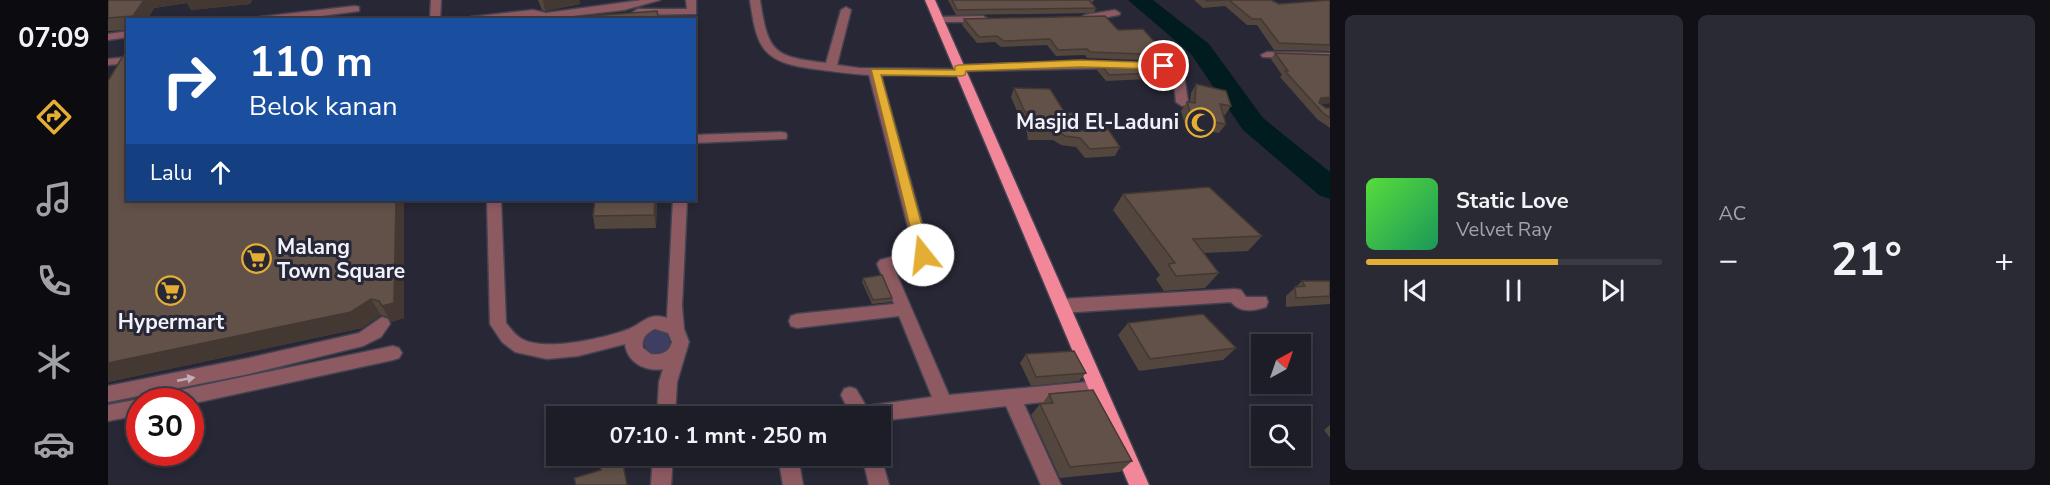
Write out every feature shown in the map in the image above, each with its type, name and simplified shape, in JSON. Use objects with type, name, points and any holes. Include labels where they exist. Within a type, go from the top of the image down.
[{"type":"main road","points":[[930,0],[1096,390],[1139,485]]},
{"type":"street","points":[[435,18],[436,0]]},
{"type":"street","points":[[528,0],[540,16]]},
{"type":"street","points":[[506,18],[624,7],[655,0]]},
{"type":"street","points":[[573,12],[692,12],[691,0]]},
{"type":"street","points":[[755,0],[765,44],[771,53],[788,62],[874,71],[960,70],[1080,63],[1138,65],[1179,70],[1182,102]]},
{"type":"street","points":[[272,18],[356,4]]},
{"type":"street","points":[[830,68],[846,10]]},
{"type":"street","points":[[1071,19],[1097,18],[1115,13]]},
{"type":"street","points":[[938,20],[996,19]]},
{"type":"street","points":[[108,36],[126,34]]},
{"type":"street","points":[[1267,55],[1330,56]]},
{"type":"street","points":[[108,62],[126,60]]},
{"type":"street","points":[[111,76],[126,69]]},
{"type":"street","points":[[874,71],[923,255],[885,264],[944,404]]},
{"type":"street","points":[[696,140],[781,136]]},
{"type":"street","points":[[494,201],[498,324],[507,336],[519,347],[542,353],[636,334]]},
{"type":"street","points":[[667,406],[668,382],[681,342],[676,330],[674,306],[680,201]]},
{"type":"street","points":[[1062,306],[1235,295],[1242,304],[1260,302]]},
{"type":"street","points":[[668,382],[633,347],[640,328],[655,322],[674,306]]},
{"type":"street","points":[[797,321],[905,309]]},
{"type":"street","points":[[655,322],[671,325],[676,330]]},
{"type":"street","points":[[108,394],[363,339],[375,332],[382,324]]},
{"type":"street","points":[[611,340],[641,357],[661,362],[675,355]]},
{"type":"street","points":[[204,393],[393,353]]},
{"type":"street","points":[[267,380],[268,361]]},
{"type":"street","points":[[891,412],[944,404],[1096,390]]},
{"type":"street","points":[[850,394],[857,406]]},
{"type":"street","points":[[1011,397],[1051,485]]},
{"type":"street","points":[[108,413],[126,409]]},
{"type":"street","points":[[661,485],[662,466]]},
{"type":"street","points":[[790,466],[793,485]]},
{"type":"street","points":[[874,466],[879,485]]},
{"type":"shaded area","points":[[657,329],[666,333],[670,342],[666,351],[657,355],[648,351],[644,342],[648,333]]},
{"type":"building","points":[[109,0],[144,0],[133,16],[108,18]]},
{"type":"building","points":[[952,0],[1089,0],[1096,8],[957,10]]},
{"type":"building","points":[[1229,0],[1271,0],[1279,4],[1330,0],[1330,45],[1279,43],[1261,19],[1252,19]]},
{"type":"building","points":[[657,11],[659,18],[564,18]]},
{"type":"building","points":[[1105,16],[1118,30],[1143,29],[1166,55],[1090,52],[1087,49],[1058,50],[1050,39],[1004,41],[997,36],[979,37],[964,19]]},
{"type":"building","points":[[1275,53],[1330,55],[1330,97],[1321,98],[1319,103],[1330,108],[1330,118],[1285,71],[1288,71]]},
{"type":"building","name":"Malang Town Square","points":[[126,55],[126,201],[396,201],[394,303],[382,306],[379,301],[371,299],[351,312],[108,363],[108,81],[123,56]]},
{"type":"building","points":[[1099,62],[1173,66],[1174,72],[1109,75]]},
{"type":"building","points":[[1196,84],[1226,91],[1231,106],[1220,104],[1226,124],[1192,119],[1187,102],[1195,103]]},
{"type":"building","points":[[1014,88],[1050,89],[1065,113],[1073,113],[1080,131],[1108,129],[1120,147],[1090,149],[1080,138],[1065,136],[1058,131],[1032,131],[1029,112],[1025,112]]},
{"type":"building","points":[[1209,187],[1262,236],[1193,239],[1219,273],[1176,276],[1168,264],[1175,263],[1123,194]]},
{"type":"building","points":[[595,201],[655,201],[654,215],[593,216]]},
{"type":"building","points":[[882,275],[892,298],[873,300],[863,278]]},
{"type":"building","points":[[1302,281],[1330,281],[1330,296],[1296,298],[1295,287],[1305,286]]},
{"type":"building","points":[[1203,314],[1236,348],[1150,359],[1128,323]]},
{"type":"building","points":[[1074,351],[1086,373],[1036,377],[1026,354]]},
{"type":"building","points":[[1093,390],[1132,461],[1070,467],[1040,404],[1053,403],[1049,394]]},
{"type":"building","points":[[600,466],[623,466],[627,485],[576,485],[574,478],[601,470]]},
{"type":"waterway","points":[[1139,0],[1200,49],[1253,124],[1330,188]]},
{"type":"place","name":"Masjid El-Laduni","points":[[1200,122]]},
{"type":"place","name":"Malang Town Square","points":[[256,259]]},
{"type":"place","name":"Hypermart","points":[[171,291]]},
{"type":"route","points":[[923,255],[874,71],[961,73],[959,68],[1080,63],[1164,66]]}]
